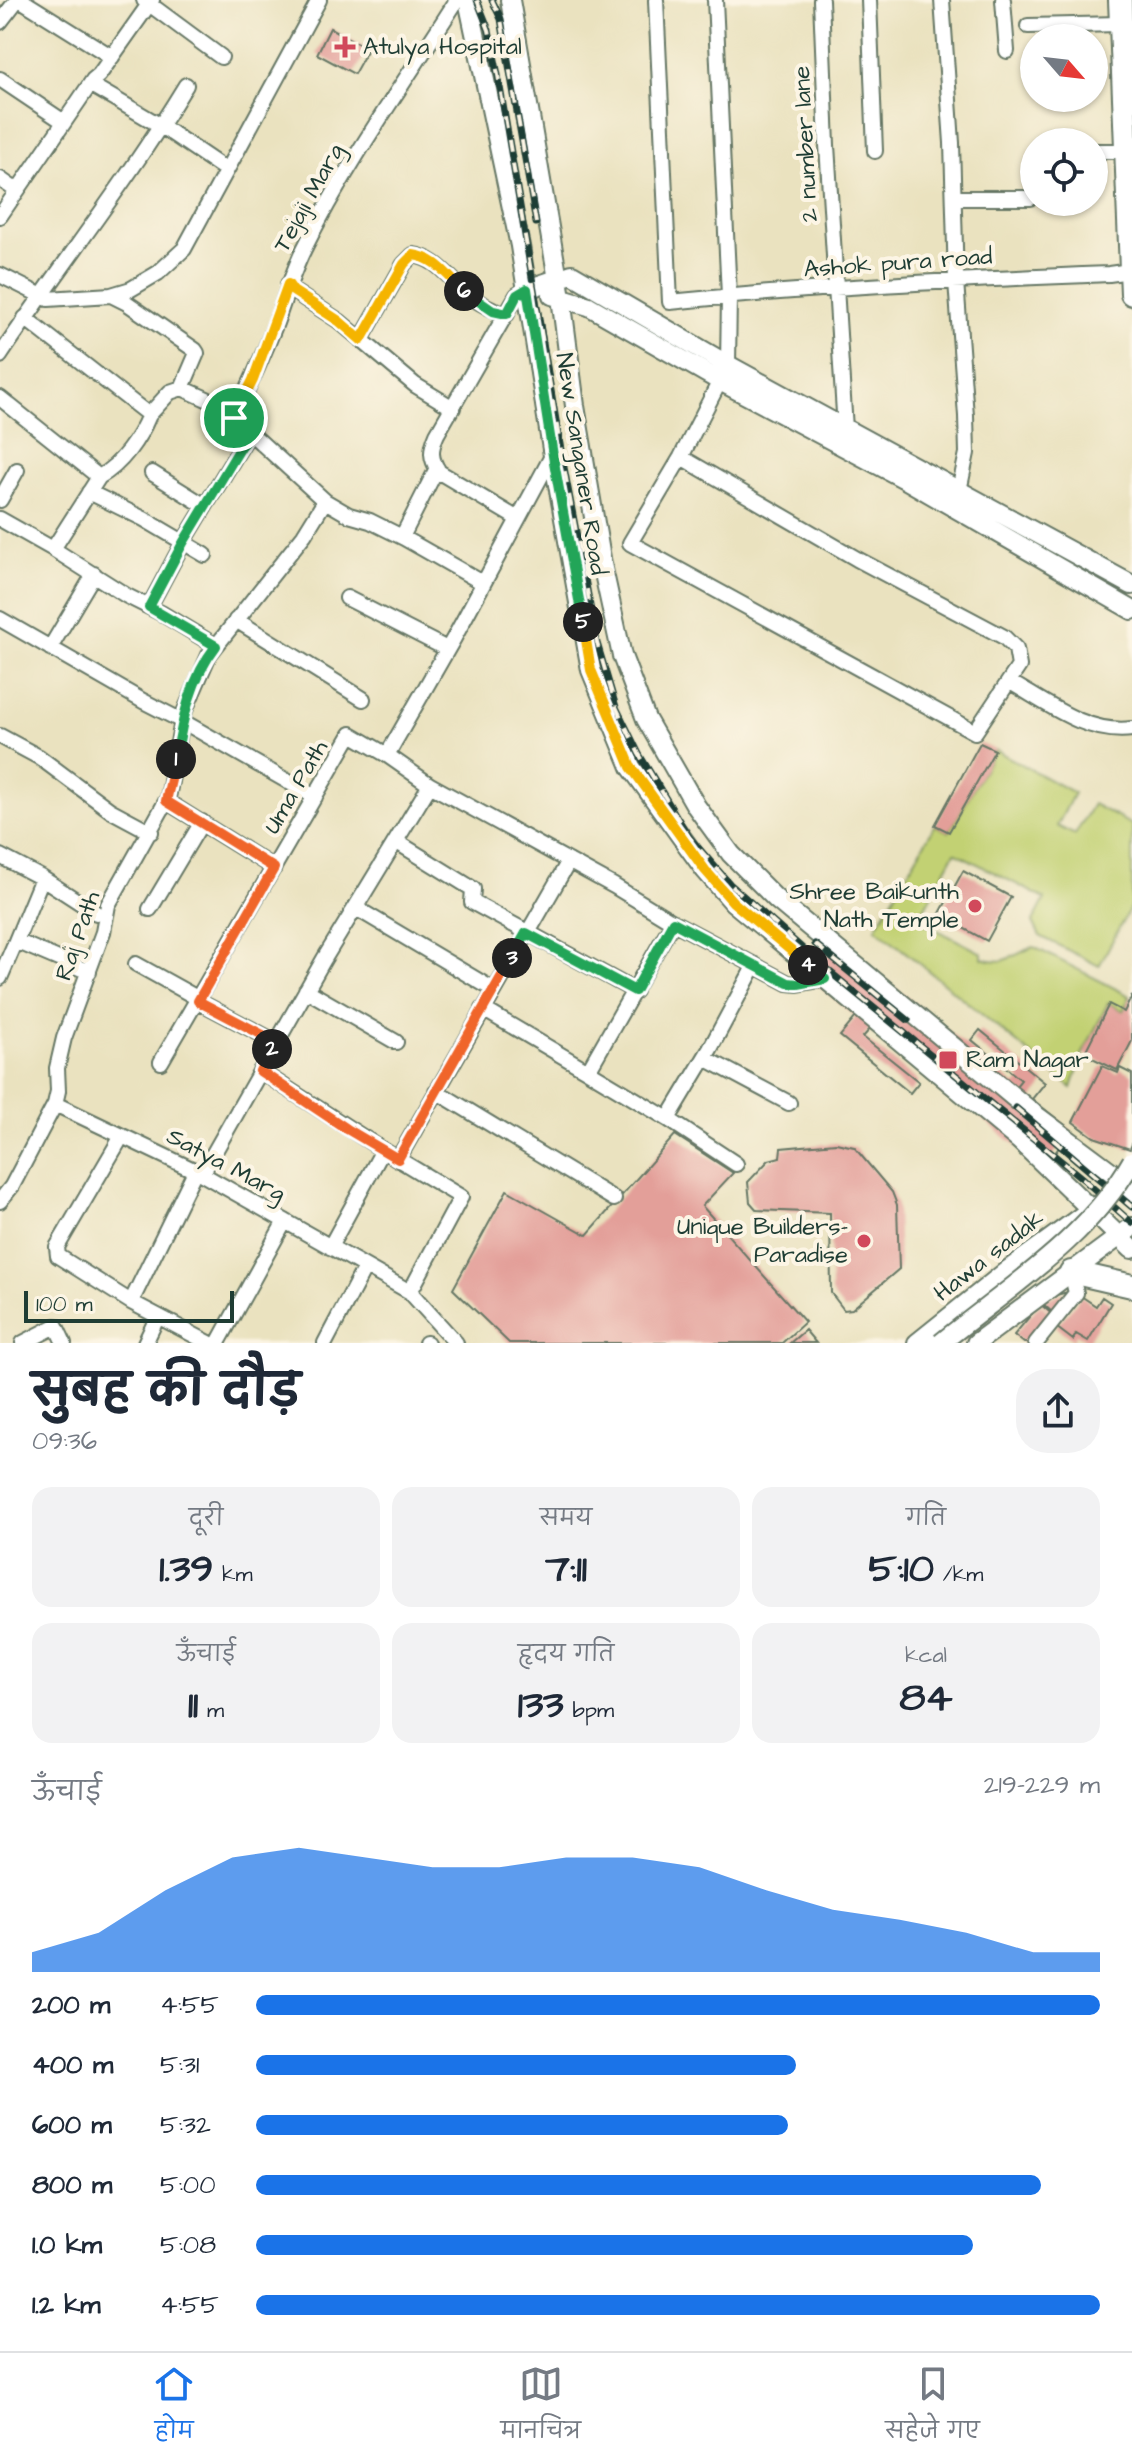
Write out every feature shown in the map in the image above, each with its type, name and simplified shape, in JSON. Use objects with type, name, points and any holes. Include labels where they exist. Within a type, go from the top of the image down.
[{"type":"highway","points":[[1120,0],[1132,294]]},
{"type":"highway","points":[[1071,1272],[1132,1286]]},
{"type":"main road","name":"New Sanganer Road","points":[[468,0],[516,224],[591,670],[631,767],[705,870],[733,902],[1019,1140],[1090,1208],[1128,1237]]},
{"type":"main road","name":"New Sanganer Road","points":[[510,0],[602,564],[622,656],[646,719],[696,806],[731,854],[776,899],[1034,1114],[1132,1190],[1090,1208]]},
{"type":"main road","points":[[527,289],[559,288],[724,373],[845,429],[1132,585]]},
{"type":"main road","points":[[724,373],[1132,610]]},
{"type":"main road","points":[[941,1343],[1038,1266],[1091,1217],[1132,1161]]},
{"type":"main road","name":"Hawa sadak","points":[[917,1343],[1090,1208]]},
{"type":"main road","points":[[976,1343],[1071,1272],[1128,1237]]},
{"type":"street","points":[[0,22],[19,0],[112,57]]},
{"type":"street","points":[[0,275],[48,299],[111,295],[131,289],[158,273],[184,249],[319,0]]},
{"type":"street","name":"Tejaji Marg","points":[[234,418],[253,380],[304,249],[347,170],[457,0]]},
{"type":"street","name":"Ashok pura road","points":[[656,0],[670,302],[1130,271]]},
{"type":"street","points":[[681,457],[857,559],[1004,637],[1016,649],[1019,666],[975,732],[630,543],[681,457],[724,373],[729,296],[715,0]]},
{"type":"street","name":"2 number lane","points":[[821,0],[845,429]]},
{"type":"street","points":[[869,0],[875,151]]},
{"type":"street","points":[[942,0],[952,143],[956,281],[967,428],[967,453],[959,491]]},
{"type":"street","points":[[1003,0],[1007,51]]},
{"type":"street","points":[[0,216],[148,1],[221,57]]},
{"type":"street","points":[[1108,24],[1121,24]]},
{"type":"street","points":[[0,79],[64,122]]},
{"type":"street","points":[[91,85],[161,126],[226,170]]},
{"type":"street","points":[[0,356],[103,211],[186,85]]},
{"type":"street","points":[[1108,151],[1126,151]]},
{"type":"street","points":[[0,179],[17,191]]},
{"type":"street","points":[[954,198],[1020,198]]},
{"type":"street","points":[[361,340],[404,264],[413,255],[423,256],[440,266],[475,300],[493,311],[507,314]]},
{"type":"street","points":[[288,284],[293,291],[339,321],[415,385],[453,408]]},
{"type":"street","points":[[518,519],[439,472],[432,462],[431,448],[517,295],[527,289]]},
{"type":"street","points":[[111,295],[195,350],[197,353],[182,388]]},
{"type":"street","points":[[25,318],[149,415]]},
{"type":"street","points":[[53,549],[99,477],[112,470],[142,431],[149,415],[170,392],[182,388],[209,400],[234,418],[325,501],[349,515],[370,521],[402,537],[483,583]]},
{"type":"street","points":[[0,398],[99,477]]},
{"type":"street","points":[[149,607],[183,543],[250,432]]},
{"type":"street","points":[[553,454],[387,755],[430,785],[673,922],[792,984],[825,979]]},
{"type":"street","points":[[402,537],[437,468]]},
{"type":"street","points":[[0,500],[17,470]]},
{"type":"street","points":[[152,473],[205,506]]},
{"type":"street","points":[[89,492],[144,519],[205,555]]},
{"type":"street","name":"Raj Path","points":[[55,1104],[57,1068],[64,1038],[103,932],[108,905],[166,801],[182,721],[209,655],[304,535],[325,501]]},
{"type":"street","points":[[0,521],[216,646]]},
{"type":"street","points":[[50,648],[94,574]]},
{"type":"street","points":[[347,598],[447,649]]},
{"type":"street","points":[[0,619],[315,797]]},
{"type":"street","points":[[236,620],[363,699]]},
{"type":"street","points":[[1010,682],[1069,716],[1093,726],[1119,731],[1132,729]]},
{"type":"street","name":"Uma Path","points":[[161,1062],[351,734],[387,755]]},
{"type":"street","points":[[0,736],[39,757],[110,810],[151,832]]},
{"type":"street","points":[[131,1302],[198,1173],[430,785]]},
{"type":"street","points":[[166,801],[274,868]]},
{"type":"street","points":[[150,909],[202,822]]},
{"type":"street","points":[[397,842],[473,889],[472,902],[635,991]]},
{"type":"street","points":[[0,856],[42,878],[96,913]]},
{"type":"street","points":[[398,1159],[569,861]]},
{"type":"street","points":[[0,978],[42,878]]},
{"type":"street","points":[[356,908],[494,990]]},
{"type":"street","points":[[588,1071],[673,922]]},
{"type":"street","points":[[16,941],[89,972]]},
{"type":"street","points":[[136,964],[276,1042]]},
{"type":"street","points":[[668,1119],[755,965]]},
{"type":"street","points":[[306,990],[396,1042]]},
{"type":"street","points":[[483,1009],[668,1119],[736,1164]]},
{"type":"street","points":[[705,1058],[789,1103]]},
{"type":"street","points":[[260,1071],[461,1197],[410,1292]]},
{"type":"street","points":[[436,1091],[614,1199]]},
{"type":"street","points":[[0,1201],[12,1186],[55,1104]]},
{"type":"street","name":"Satya Marg","points":[[55,1104],[198,1173],[410,1292],[456,1343]]},
{"type":"street","points":[[122,1136],[56,1252],[131,1302],[209,1343]]},
{"type":"street","points":[[330,1247],[383,1150]]},
{"type":"street","points":[[218,1343],[285,1221]]},
{"type":"street","points":[[325,1343],[365,1267]]},
{"type":"street","points":[[1036,1343],[1076,1293],[1071,1272]]},
{"type":"street","points":[[145,1343],[158,1316]]},
{"type":"street","points":[[23,1343],[56,1326],[64,1343]]},
{"type":"green space","points":[[995,750],[1074,793],[1057,826],[1075,835],[1093,804],[1132,825],[1132,904],[1099,966],[1040,936],[1033,922],[1045,899],[955,852],[918,920],[982,953],[982,958],[1003,960],[1034,947],[1130,996],[1123,1011],[1108,1003],[1082,1055],[1072,1088],[876,928],[935,825],[949,832]]},
{"type":"building","points":[[330,28],[368,49],[354,74],[317,54]]},
{"type":"building","points":[[980,743],[995,750],[949,832],[935,825]]},
{"type":"building","name":"Shree Baikunth Nath Temple","points":[[963,871],[1011,897],[987,941],[939,915]]},
{"type":"building","name":"Ram Nagar","points":[[839,942],[1016,1086],[1021,1080],[972,1040],[980,1030],[1045,1083],[1032,1099],[1072,1131],[1043,1168],[871,1028],[863,1037],[919,1082],[910,1093],[840,1036],[856,1017],[809,978]]},
{"type":"building","points":[[1132,996],[1132,1041],[1117,1070],[1084,1054],[1109,1004],[1124,1012]]},
{"type":"building","points":[[1102,1066],[1118,1073],[1120,1068],[1132,1074],[1130,1149],[1094,1137],[1073,1122]]},
{"type":"building","points":[[675,1135],[733,1173],[702,1206],[805,1322],[782,1343],[509,1343],[453,1289],[507,1190],[587,1235]]},
{"type":"building","name":"Unique Builders- Paradise","points":[[836,1143],[854,1147],[892,1192],[897,1205],[899,1269],[852,1309],[844,1310],[831,1293],[830,1213],[757,1210],[750,1202],[748,1182],[769,1160],[780,1157],[781,1148]]},
{"type":"building","points":[[1068,1292],[1055,1315],[1041,1302],[1056,1295]]},
{"type":"building","points":[[1081,1296],[1096,1306],[1102,1297],[1111,1303],[1088,1341],[1076,1334],[1073,1340],[1056,1327]]},
{"type":"building","points":[[1040,1304],[1053,1315],[1028,1343],[1024,1343],[1014,1335]]},
{"type":"building","points":[[805,1330],[816,1343],[790,1343]]},
{"type":"railway","points":[[477,0],[489,30],[498,75],[563,462],[597,643],[616,707],[639,754],[689,837],[730,884],[819,963],[1083,1179],[1132,1223]]},
{"type":"railway","points":[[492,0],[501,19],[536,223]]},
{"type":"railway","points":[[815,944],[908,1020]]},
{"type":"railway","points":[[1016,1108],[1132,1207]]},
{"type":"place","name":"Atulya Hospital","points":[[345,47]]},
{"type":"place","name":"Shree Baikunth Nath Temple","points":[[975,906]]},
{"type":"place","name":"Ram Nagar","points":[[948,1060]]},
{"type":"place","name":"Unique Builders- Paradise","points":[[864,1241]]},
{"type":"route","points":[[413,255],[423,256],[440,266],[475,300],[493,311],[507,314],[517,295],[527,289],[591,670],[631,767],[705,870],[733,902],[825,979],[788,983],[673,922],[635,991],[526,933],[398,1159],[260,1071],[276,1042],[198,1001],[274,868],[166,801],[183,715],[209,655],[216,646],[149,607],[183,543],[250,432],[234,418],[253,380],[288,284],[293,291],[339,321],[361,340],[404,264],[413,255]]}]
